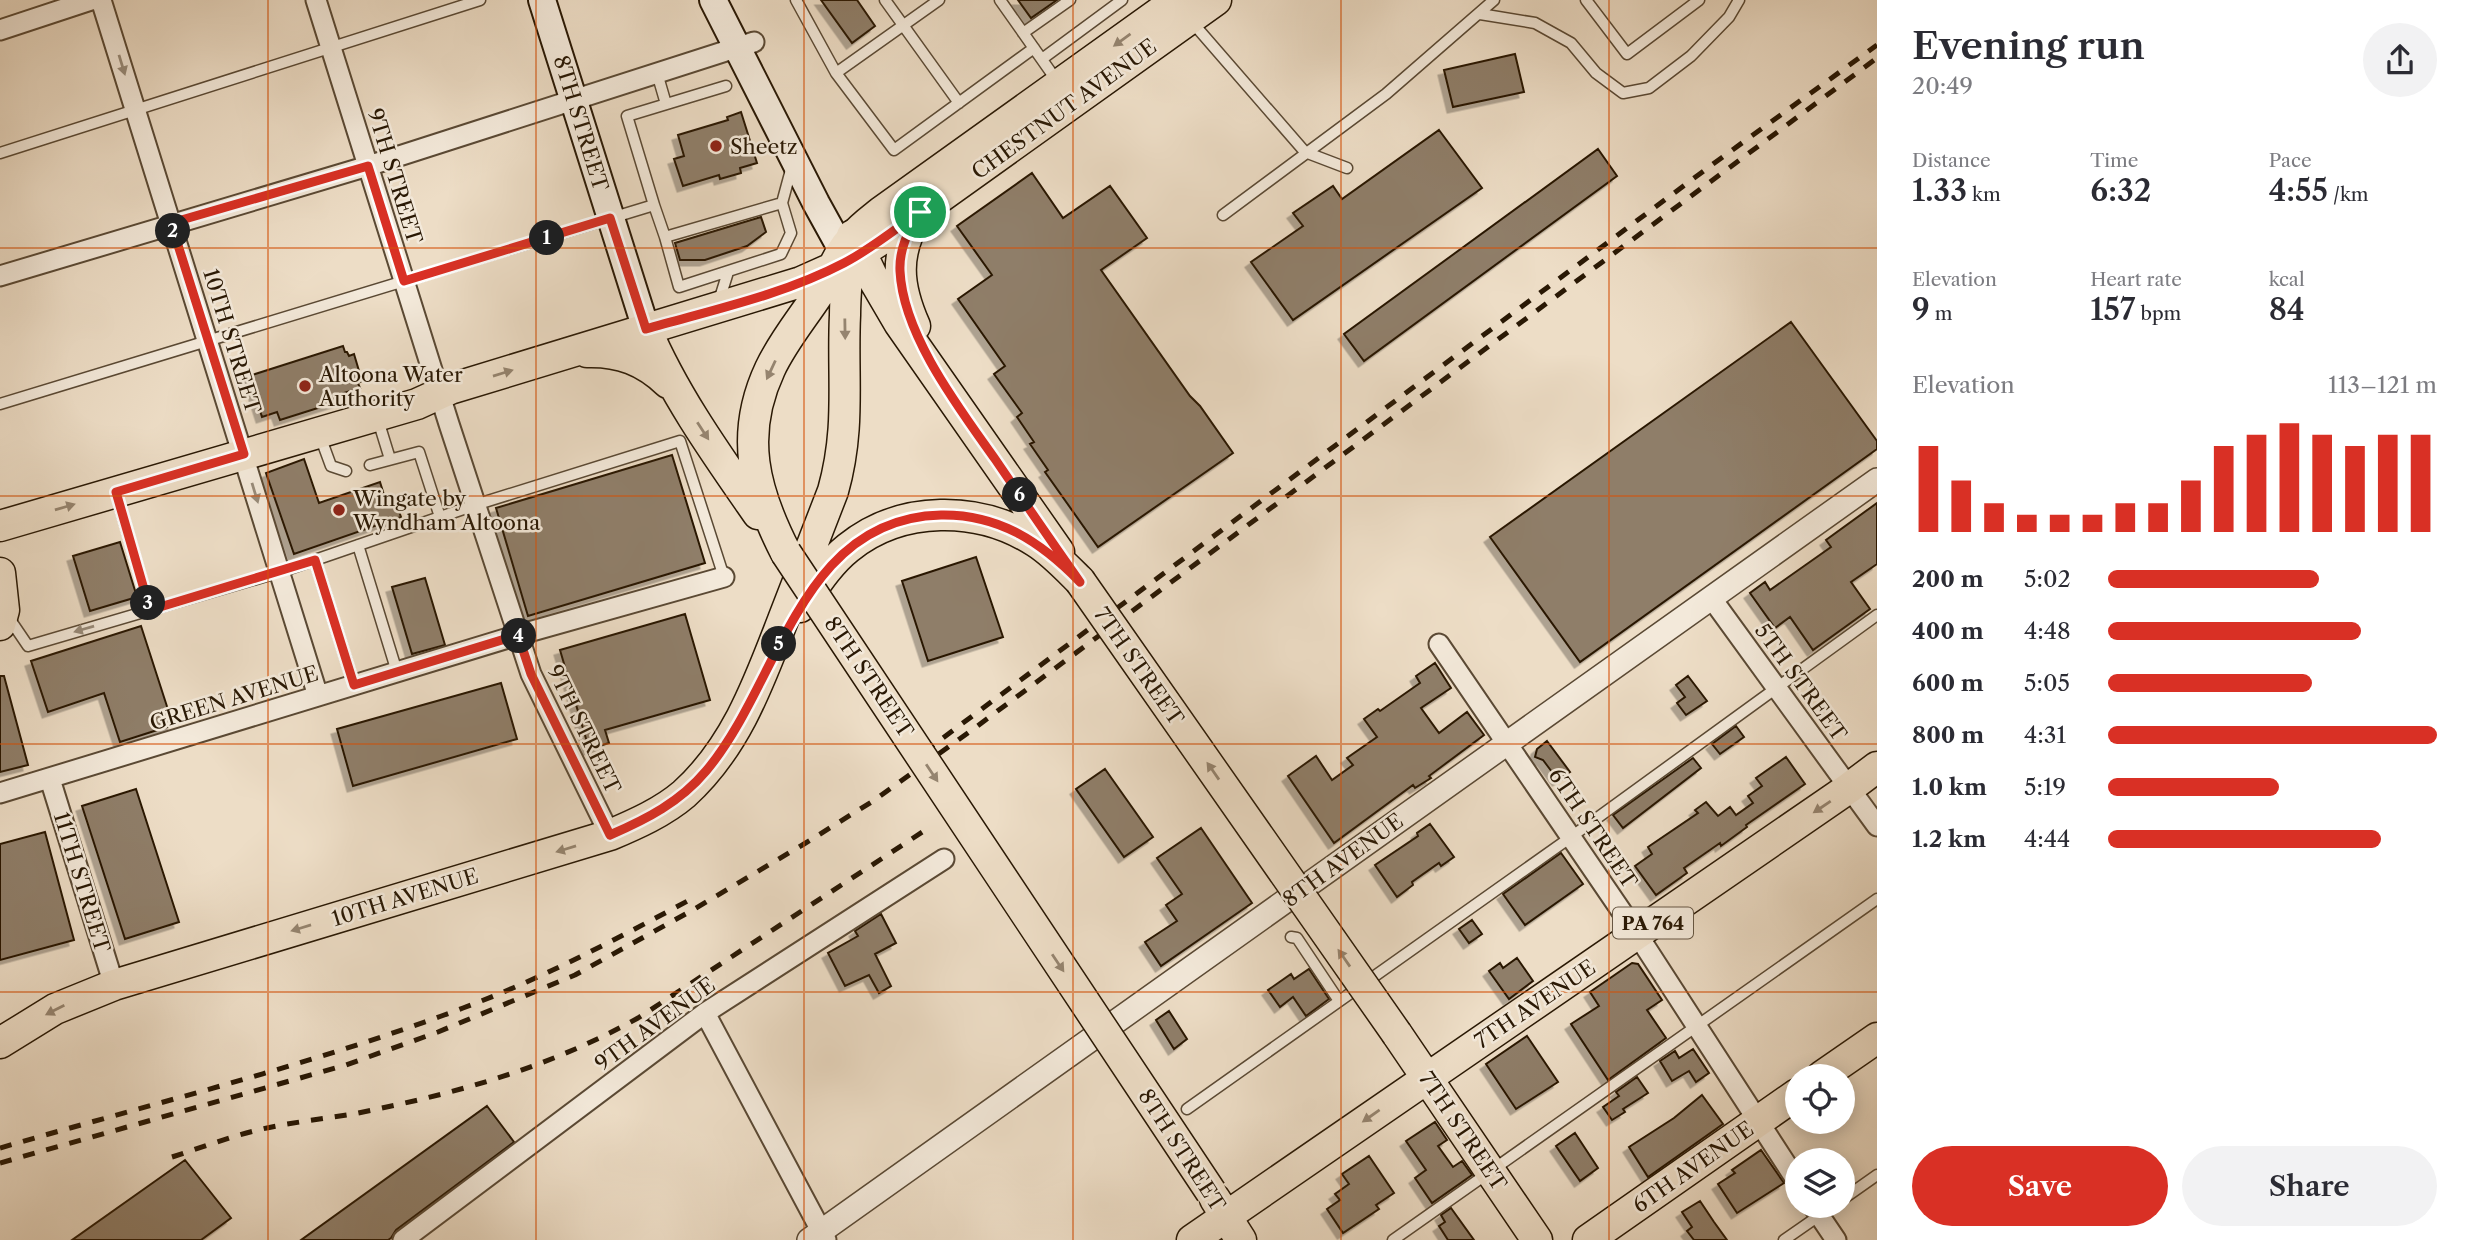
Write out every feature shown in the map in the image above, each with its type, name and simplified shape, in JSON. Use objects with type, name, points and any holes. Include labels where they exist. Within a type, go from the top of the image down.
[{"type":"main road","name":"8TH STREET","points":[[542,0],[646,329],[660,362],[733,477],[1226,1216]]},
{"type":"main road","name":"7TH STREET","points":[[713,0],[746,45],[847,254]]},
{"type":"main road","name":"7TH STREET","points":[[733,0],[746,45],[794,159],[847,254],[948,392],[1427,1077],[1537,1240]]},
{"type":"main road","name":"CHESTNUT AVENUE","points":[[847,254],[881,212],[1059,84],[1184,9],[1216,0]]},
{"type":"main road","name":"CHESTNUT AVENUE","points":[[0,526],[417,404],[439,393],[801,282],[920,212],[1184,9]]},
{"type":"main road","points":[[920,212],[908,230],[902,248],[902,288],[924,348],[948,392]]},
{"type":"main road","points":[[786,553],[761,500],[752,433],[770,369],[847,254]]},
{"type":"main road","points":[[758,685],[833,491],[841,462],[845,432],[847,254]]},
{"type":"main road","points":[[566,353],[598,352],[631,357],[647,365],[680,394]]},
{"type":"main road","points":[[758,685],[792,619],[820,578],[848,548],[886,527],[923,515],[959,514],[999,524],[1035,541],[1058,559],[1080,582]]},
{"type":"main road","points":[[0,573],[2,618]]},
{"type":"main road","name":"10TH AVENUE","points":[[0,1043],[55,1009],[114,985],[610,835],[650,817],[683,795],[706,771],[747,709],[758,685]]},
{"type":"main road","name":"7TH AVENUE","points":[[1192,1240],[1877,767]]},
{"type":"main road","points":[[1839,1064],[1877,1038]]},
{"type":"main road","name":"6TH AVENUE","points":[[1588,1240],[1785,1102]]},
{"type":"street","points":[[0,30],[91,0]]},
{"type":"street","name":"10TH STREET","points":[[101,0],[317,696]]},
{"type":"street","name":"9TH STREET","points":[[316,0],[439,393],[531,674],[610,835]]},
{"type":"street","points":[[0,276],[368,166],[746,45]]},
{"type":"street","name":"8TH AVENUE","points":[[819,1237],[1877,480]]},
{"type":"street","name":"GREEN AVENUE","points":[[0,793],[518,635],[724,577]]},
{"type":"street","name":"5TH STREET","points":[[1712,599],[1877,826]]},
{"type":"street","name":"6TH STREET","points":[[1438,644],[1637,934],[1785,1163]]},
{"type":"street","name":"11TH STREET","points":[[50,779],[114,985]]},
{"type":"street","name":"9TH AVENUE","points":[[403,1240],[705,1013],[944,859]]},
{"type":"street","points":[[705,1013],[819,1237]]},
{"type":"street","points":[[1826,1218],[1836,1240]]},
{"type":"lane","points":[[0,153],[480,0]]},
{"type":"lane","points":[[796,0],[836,73],[894,150],[1034,48]]},
{"type":"lane","points":[[885,0],[959,103]]},
{"type":"lane","points":[[836,73],[939,0]]},
{"type":"lane","points":[[1000,0],[1059,84]]},
{"type":"lane","points":[[1023,33],[1070,0]]},
{"type":"lane","points":[[1042,58],[1122,0]]},
{"type":"lane","points":[[1223,215],[1386,94],[1494,0]]},
{"type":"lane","points":[[1586,0],[1627,54],[1699,0]]},
{"type":"lane","points":[[1480,14],[1535,23],[1571,43],[1596,73],[1623,93],[1649,88],[1691,56],[1728,17],[1740,0]]},
{"type":"lane","points":[[1184,9],[1305,152],[1347,167]]},
{"type":"lane","points":[[657,73],[666,104]]},
{"type":"lane","points":[[726,86],[627,116],[679,286],[780,254],[791,233],[782,203],[794,159]]},
{"type":"lane","points":[[665,237],[782,203]]},
{"type":"lane","points":[[0,404],[654,205]]},
{"type":"lane","points":[[716,309],[728,272]]},
{"type":"lane","points":[[376,416],[390,459]]},
{"type":"lane","points":[[318,433],[331,466],[346,471]]},
{"type":"lane","points":[[2,618],[28,646],[280,572],[475,505],[680,442],[724,577]]},
{"type":"lane","points":[[370,465],[419,452],[440,517]]},
{"type":"lane","points":[[116,492],[150,610]]},
{"type":"lane","points":[[358,545],[397,672]]},
{"type":"lane","points":[[315,560],[354,685]]},
{"type":"lane","points":[[1187,1109],[1571,837],[1877,615]]},
{"type":"lane","points":[[1393,1240],[1877,899]]},
{"type":"lane","points":[[1291,937],[1297,938],[1339,1002]]},
{"type":"lane","points":[[1855,1191],[1877,1175]]},
{"type":"lane","points":[[1784,1240],[1811,1218]]},
{"type":"building","points":[[821,0],[857,0],[875,26],[852,43]]},
{"type":"building","points":[[1018,0],[1057,0],[1031,18]]},
{"type":"building","points":[[1515,54],[1524,92],[1453,107],[1444,70]]},
{"type":"building","name":"Sheetz","points":[[741,112],[757,163],[740,168],[741,173],[720,179],[719,175],[683,186],[674,159],[684,156],[678,135],[728,120],[727,117]]},
{"type":"building","points":[[1439,130],[1482,188],[1293,320],[1251,262],[1303,226],[1293,213],[1333,186],[1342,199]]},
{"type":"building","points":[[1598,149],[1617,176],[1364,361],[1344,334]]},
{"type":"building","points":[[1032,173],[1063,218],[1110,186],[1147,238],[1101,270],[1233,453],[1098,547],[1045,472],[1048,470],[1030,444],[1034,442],[1017,417],[1022,413],[994,374],[1005,366],[958,299],[992,275],[957,226]]},
{"type":"building","name":"Sheetz","points":[[761,217],[766,232],[747,246],[705,260],[680,260],[675,243]]},
{"type":"building","points":[[1791,322],[1877,441],[1877,449],[1580,662],[1490,537]]},
{"type":"building","name":"Altoona Water Authority","points":[[343,346],[349,356],[354,354],[362,381],[358,383],[360,388],[341,394],[343,400],[280,420],[277,412],[262,417],[249,376]]},
{"type":"building","points":[[672,455],[705,563],[528,616],[496,508]]},
{"type":"building","name":"Wingate by Wyndham Altoona","points":[[304,459],[319,503],[380,482],[385,498],[393,495],[401,517],[294,554],[266,473]]},
{"type":"building","points":[[1877,503],[1877,564],[1851,582],[1870,609],[1813,650],[1790,617],[1775,628],[1750,593],[1765,582],[1770,590],[1831,547],[1826,540]]},
{"type":"building","points":[[120,542],[137,597],[90,611],[73,556]]},
{"type":"building","points":[[976,557],[1003,637],[928,661],[902,581]]},
{"type":"building","points":[[425,578],[445,645],[412,654],[392,587]]},
{"type":"building","points":[[685,614],[710,700],[605,730],[609,743],[589,749],[560,650]]},
{"type":"building","points":[[141,626],[173,725],[120,742],[104,693],[48,712],[31,661]]},
{"type":"building","points":[[1435,663],[1451,688],[1421,708],[1439,733],[1467,712],[1484,735],[1429,776],[1431,778],[1415,788],[1413,785],[1334,843],[1288,776],[1316,756],[1332,780],[1353,765],[1347,758],[1377,737],[1364,719],[1420,683],[1416,676]]},
{"type":"building","points":[[0,676],[4,676],[28,765],[0,772]]},
{"type":"building","points":[[1688,676],[1707,701],[1686,715],[1677,703],[1685,697],[1676,685]]},
{"type":"building","points":[[501,683],[517,739],[353,786],[337,729]]},
{"type":"building","points":[[1736,726],[1744,737],[1720,754],[1712,744]]},
{"type":"building","points":[[1547,741],[1570,772],[1558,780],[1543,760],[1535,757],[1537,749]]},
{"type":"building","points":[[1786,757],[1805,784],[1721,846],[1720,843],[1684,868],[1687,873],[1656,895],[1635,866],[1652,854],[1648,847],[1698,813],[1695,810],[1706,802],[1718,816],[1730,807],[1736,815],[1753,803],[1748,796],[1762,786],[1756,778]]},
{"type":"building","points":[[1693,758],[1701,768],[1623,828],[1613,815]]},
{"type":"building","points":[[1105,769],[1153,837],[1124,857],[1076,789]]},
{"type":"building","points":[[136,789],[179,922],[125,939],[82,806]]},
{"type":"building","points":[[1430,824],[1454,857],[1441,866],[1439,863],[1412,882],[1413,885],[1397,897],[1375,865],[1418,836],[1417,833]]},
{"type":"building","points":[[1201,828],[1252,903],[1161,966],[1145,942],[1177,921],[1166,905],[1182,894],[1157,858]]},
{"type":"building","points":[[45,832],[74,940],[0,960],[0,844]]},
{"type":"building","points":[[1561,853],[1583,884],[1525,925],[1503,894]]},
{"type":"building","points":[[881,914],[896,943],[875,954],[891,986],[879,993],[869,975],[845,986],[828,953],[858,936],[855,931]]},
{"type":"building","points":[[1472,920],[1482,934],[1469,943],[1459,929]]},
{"type":"building","points":[[1517,958],[1533,981],[1509,999],[1489,971],[1500,963],[1503,968]]},
{"type":"building","points":[[1632,963],[1638,964],[1662,1000],[1647,1010],[1666,1038],[1608,1080],[1571,1024],[1599,1006],[1590,992]]},
{"type":"building","points":[[1309,969],[1329,999],[1306,1016],[1293,997],[1280,1007],[1268,990],[1291,974],[1294,979]]},
{"type":"building","points":[[1169,1011],[1187,1039],[1174,1049],[1156,1020]]},
{"type":"building","points":[[1527,1036],[1558,1082],[1516,1109],[1486,1064]]},
{"type":"building","points":[[1693,1049],[1709,1073],[1696,1082],[1689,1071],[1672,1081],[1660,1061],[1675,1051],[1679,1058]]},
{"type":"building","points":[[1637,1077],[1648,1093],[1623,1109],[1625,1112],[1612,1120],[1603,1107],[1619,1096],[1616,1092]]},
{"type":"building","points":[[1702,1095],[1723,1124],[1648,1177],[1629,1147],[1674,1118]]},
{"type":"building","points":[[487,1106],[514,1142],[396,1230],[391,1238],[301,1240]]},
{"type":"building","points":[[1435,1122],[1447,1140],[1438,1146],[1453,1167],[1462,1161],[1472,1175],[1432,1203],[1415,1178],[1426,1170],[1406,1141]]},
{"type":"building","points":[[1575,1133],[1598,1168],[1580,1181],[1556,1146]]},
{"type":"building","points":[[1761,1150],[1784,1183],[1737,1213],[1718,1184],[1735,1173],[1732,1170]]},
{"type":"building","points":[[1369,1156],[1394,1193],[1376,1205],[1379,1209],[1343,1233],[1327,1209],[1340,1200],[1335,1194],[1349,1184],[1342,1174]]},
{"type":"building","points":[[185,1160],[231,1218],[201,1240],[72,1240]]},
{"type":"building","points":[[1700,1201],[1727,1240],[1694,1240],[1687,1231],[1692,1227],[1682,1212]]},
{"type":"building","points":[[1451,1208],[1474,1240],[1448,1240],[1439,1226],[1445,1222],[1441,1215]]},
{"type":"railway","points":[[924,752],[1713,164],[1877,45]]},
{"type":"railway","points":[[0,1163],[346,1065],[438,1032],[575,975],[691,911],[873,801],[972,730],[1877,58]]},
{"type":"railway","points":[[172,1157],[258,1130],[431,1097],[502,1077],[570,1051],[638,1018],[927,829]]},
{"type":"railway","points":[[0,1148],[291,1065],[406,1029],[552,970],[697,896]]},
{"type":"place","name":"Sheetz","points":[[716,146]]},
{"type":"place","name":"Altoona Water Authority","points":[[305,386]]},
{"type":"place","name":"Wingate by Wyndham Altoona","points":[[339,510]]},
{"type":"route","points":[[368,166],[404,281],[610,218],[646,329],[766,294],[831,270],[920,212],[908,230],[902,248],[900,269],[910,315],[924,348],[948,392],[1080,582],[1058,559],[1035,541],[999,524],[959,514],[923,515],[886,527],[848,548],[820,578],[792,619],[747,709],[725,745],[706,771],[683,795],[650,817],[610,835],[531,674],[518,635],[354,685],[315,560],[150,610],[116,492],[244,454],[171,223],[368,166]]}]
